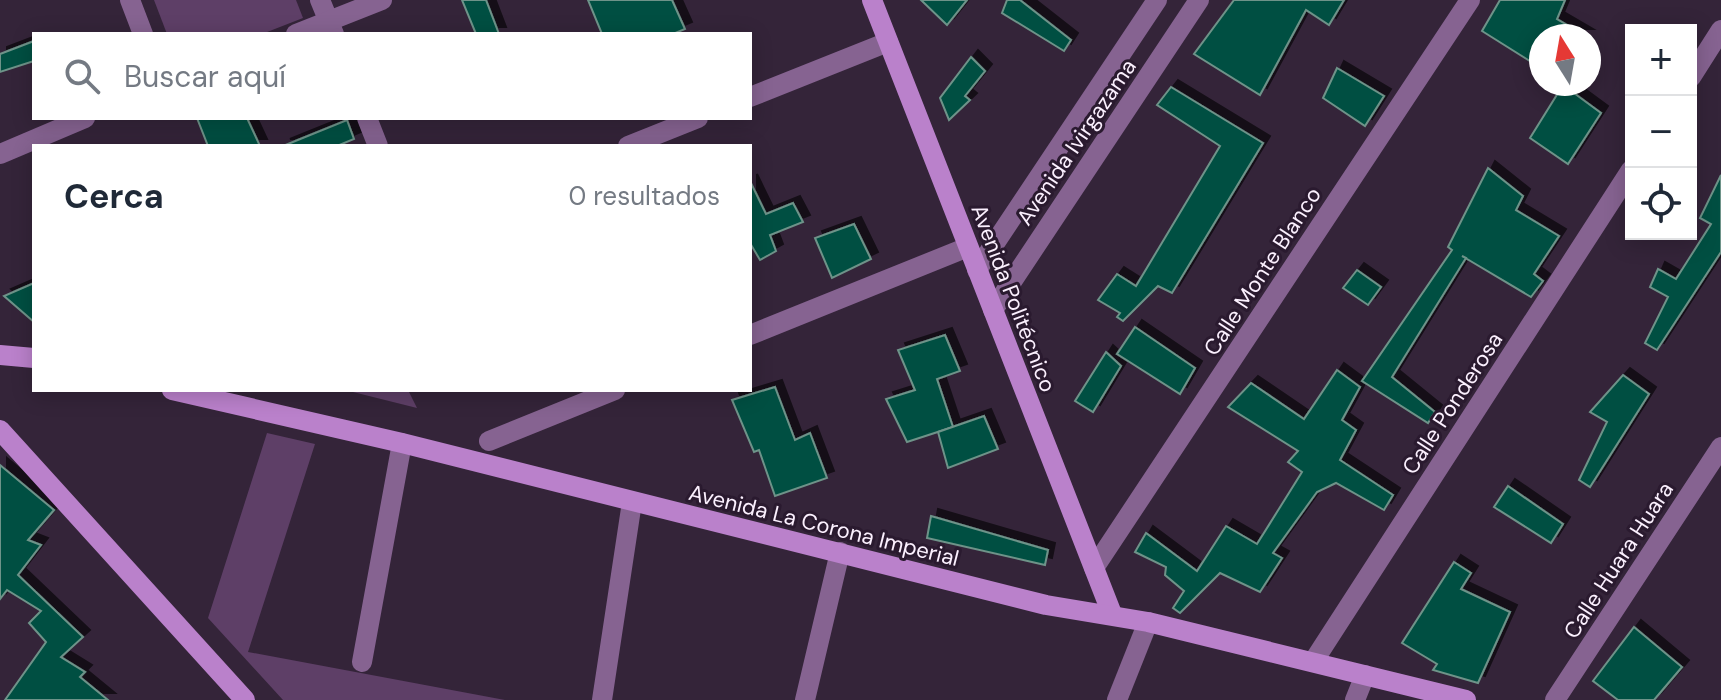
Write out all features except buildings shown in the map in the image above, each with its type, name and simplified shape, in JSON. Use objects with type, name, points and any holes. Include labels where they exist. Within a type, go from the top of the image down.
[{"type":"street","points":[[130,0],[142,32]]},
{"type":"street","points":[[320,0],[331,28]]},
{"type":"street","points":[[308,32],[331,28],[382,0]]},
{"type":"street","name":"Avenida Politécnico","points":[[872,0],[1112,614]]},
{"type":"street","name":"Avenida Ivirgazama","points":[[977,270],[1157,0]]},
{"type":"street","name":"Avenida Ivirgazama","points":[[993,310],[1199,0]]},
{"type":"street","name":"Calle Monte Blanco","points":[[1094,568],[1470,0]]},
{"type":"street","points":[[1697,68],[1721,30]]},
{"type":"street","points":[[752,96],[888,42]]},
{"type":"street","points":[[0,154],[80,120]]},
{"type":"street","points":[[368,120],[377,144]]},
{"type":"street","points":[[633,144],[693,120]]},
{"type":"street","name":"Calle Ponderosa","points":[[1313,662],[1625,179]]},
{"type":"street","points":[[752,334],[968,247]]},
{"type":"street","points":[[0,355],[32,358]]},
{"type":"street","name":"Avenida La Corona Imperial","points":[[181,392],[402,443],[1046,605],[1148,622],[1466,700]]},
{"type":"street","points":[[489,441],[610,392]]},
{"type":"street","points":[[0,430],[240,698]]},
{"type":"street","points":[[362,662],[402,443]]},
{"type":"street","name":"Calle Huara Huara","points":[[1555,700],[1721,447]]},
{"type":"street","points":[[602,700],[632,502]]},
{"type":"street","points":[[805,700],[840,552]]},
{"type":"street","points":[[1117,700],[1148,622]]},
{"type":"street","points":[[1355,700],[1365,675]]},
{"type":"shaded area","points":[[154,0],[296,0],[303,18],[267,32],[166,32]]},
{"type":"shaded area","points":[[353,392],[409,392],[417,408]]},
{"type":"shaded area","points":[[267,433],[315,444],[248,652],[505,700],[283,700],[208,618]]}]
